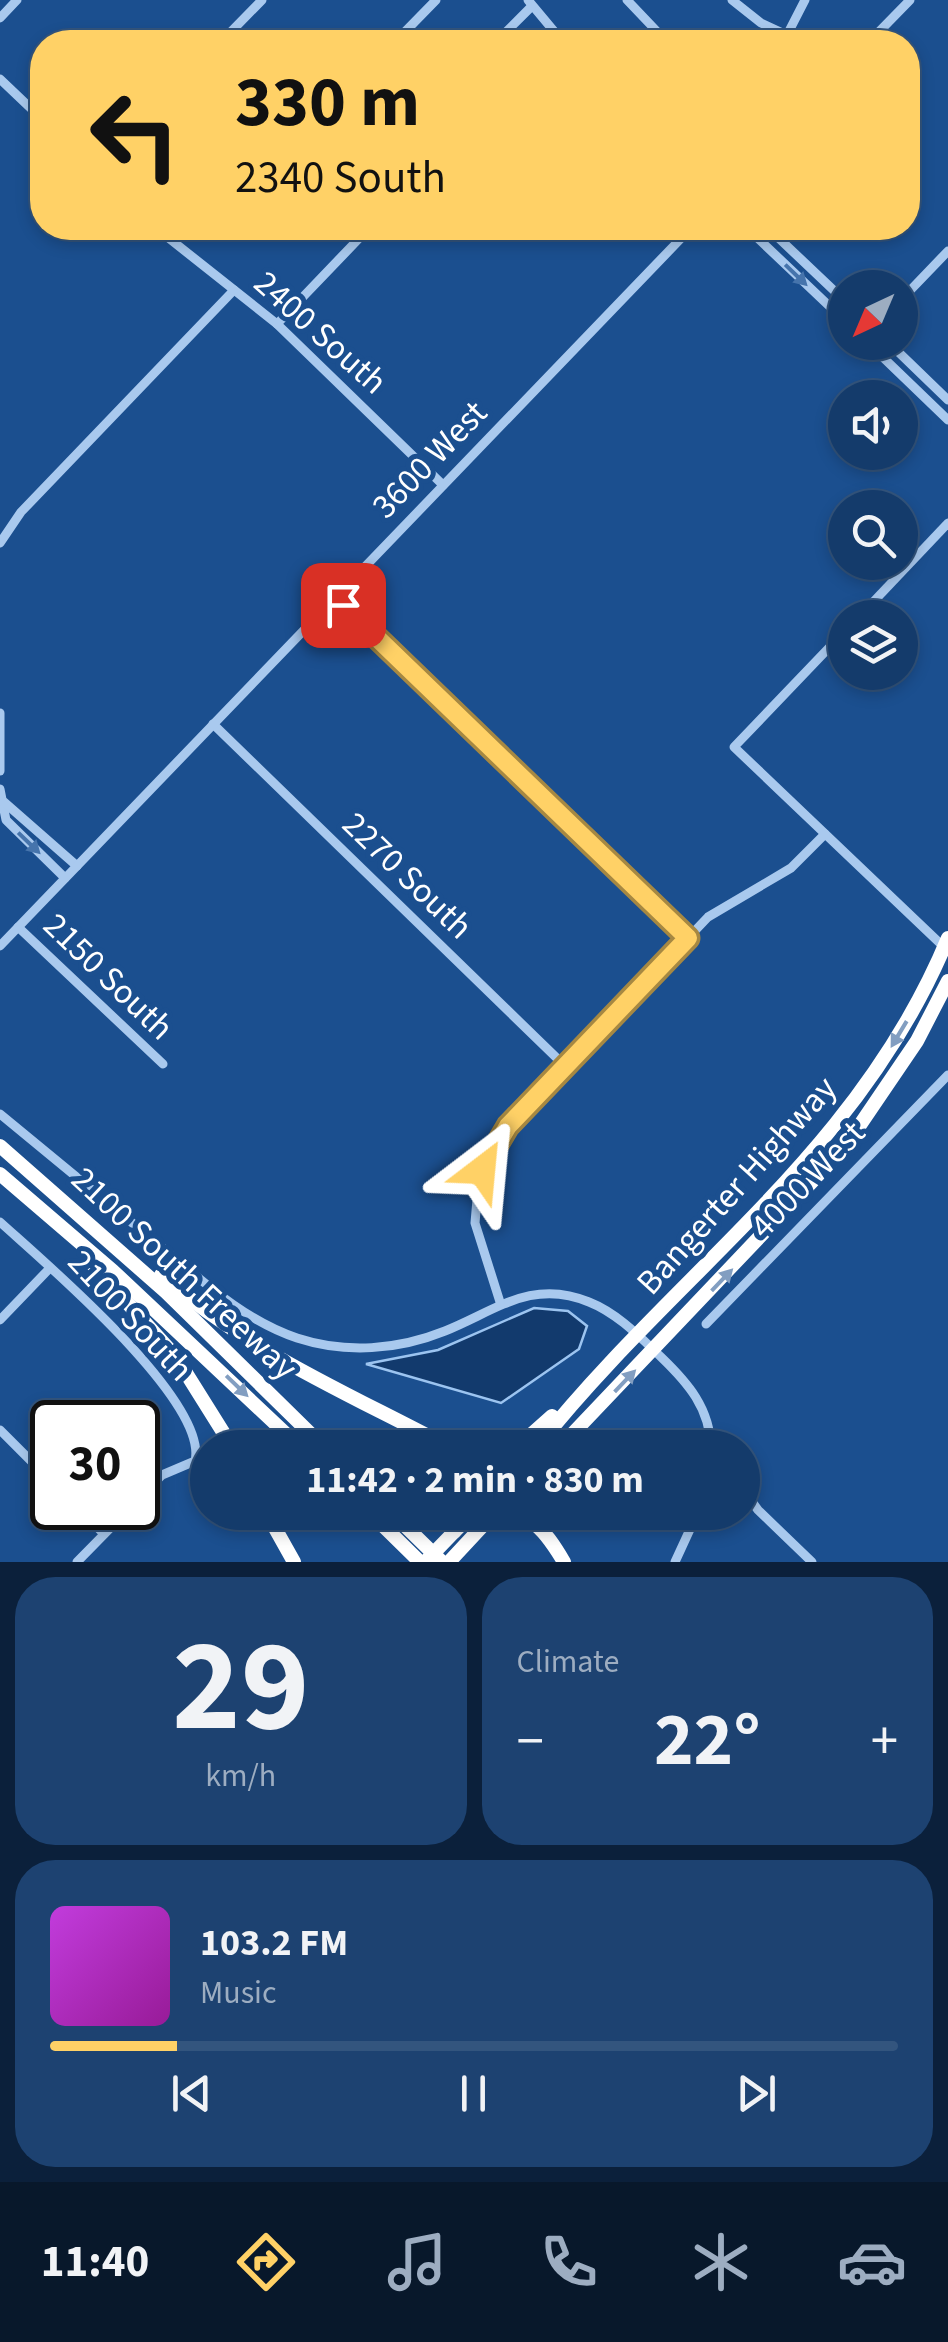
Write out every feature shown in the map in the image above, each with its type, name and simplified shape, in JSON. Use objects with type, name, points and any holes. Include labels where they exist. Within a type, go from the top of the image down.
[{"type":"highway","name":"Bangerter Highway","points":[[552,1430],[832,1132],[902,1029],[947,946]]},
{"type":"highway","name":"Bangerter Highway","points":[[576,1430],[844,1146],[908,1055],[948,981]]},
{"type":"highway","name":"2100 South Freeway","points":[[0,1146],[100,1230],[306,1430]]},
{"type":"highway","name":"2100 South Freeway","points":[[0,1174],[62,1226],[282,1430]]},
{"type":"highway","points":[[62,1226],[176,1357],[223,1430]]},
{"type":"highway","points":[[100,1230],[238,1337],[418,1430]]},
{"type":"highway","points":[[536,1430],[620,1356]]},
{"type":"highway","points":[[401,1421],[421,1430]]},
{"type":"highway","points":[[275,1530],[291,1562]]},
{"type":"highway","points":[[388,1530],[423,1562],[456,1530]]},
{"type":"highway","points":[[411,1530],[446,1562],[479,1530]]},
{"type":"highway","points":[[543,1530],[566,1562]]},
{"type":"highway","points":[[549,1530],[566,1562]]},
{"type":"street","points":[[0,18],[17,0]]},
{"type":"street","points":[[233,30],[262,0]]},
{"type":"street","points":[[407,30],[436,0]]},
{"type":"street","points":[[626,0],[655,30]]},
{"type":"street","points":[[732,0],[778,30]]},
{"type":"street","points":[[790,30],[805,0]]},
{"type":"street","points":[[881,30],[910,0]]},
{"type":"street","points":[[507,30],[530,4],[553,30]]},
{"type":"street","points":[[0,79],[30,108]]},
{"type":"street","name":"2400 South","points":[[171,240],[276,324],[443,485]]},
{"type":"street","points":[[276,324],[358,240]]},
{"type":"street","name":"3600 West","points":[[0,946],[679,240]]},
{"type":"street","points":[[759,240],[828,306]]},
{"type":"street","points":[[781,240],[828,285]]},
{"type":"street","points":[[918,282],[948,251]]},
{"type":"street","points":[[0,542],[21,512],[234,290]]},
{"type":"street","points":[[886,360],[948,420]]},
{"type":"street","points":[[907,360],[948,400]]},
{"type":"street","points":[[875,600],[948,523]]},
{"type":"street","points":[[335,598],[688,938]]},
{"type":"street","points":[[828,649],[734,747],[947,946]]},
{"type":"street","points":[[0,713],[0,770]]},
{"type":"street","name":"2270 South","points":[[213,724],[565,1066]]},
{"type":"street","points":[[0,789],[6,820],[65,878]]},
{"type":"street","points":[[4,802],[77,866]]},
{"type":"street","points":[[500,1302],[475,1222],[482,1170],[508,1126],[718,910],[791,868],[825,834]]},
{"type":"street","name":"2150 South","points":[[18,927],[163,1064]]},
{"type":"street","name":"4000 West","points":[[706,1324],[948,1074]]},
{"type":"street","points":[[0,1114],[244,1313],[296,1338],[356,1349],[388,1347],[448,1330],[500,1302],[551,1294],[588,1301],[639,1336],[682,1377],[702,1406],[707,1430]]},
{"type":"street","name":"2100 South","points":[[0,1222],[162,1381],[188,1426],[196,1449],[194,1461],[160,1477]]},
{"type":"street","points":[[0,1320],[50,1268]]},
{"type":"street","points":[[0,1430],[30,1460]]},
{"type":"street","points":[[760,1512],[812,1562]]},
{"type":"street","points":[[100,1530],[104,1534]]},
{"type":"street","points":[[77,1562],[108,1530]]},
{"type":"street","points":[[676,1562],[690,1530]]},
{"type":"water","points":[[534,1308],[568,1311],[587,1326],[579,1349],[501,1403],[366,1364],[438,1350]]},
{"type":"route","points":[[343,605],[688,938],[508,1126],[482,1170]]}]
